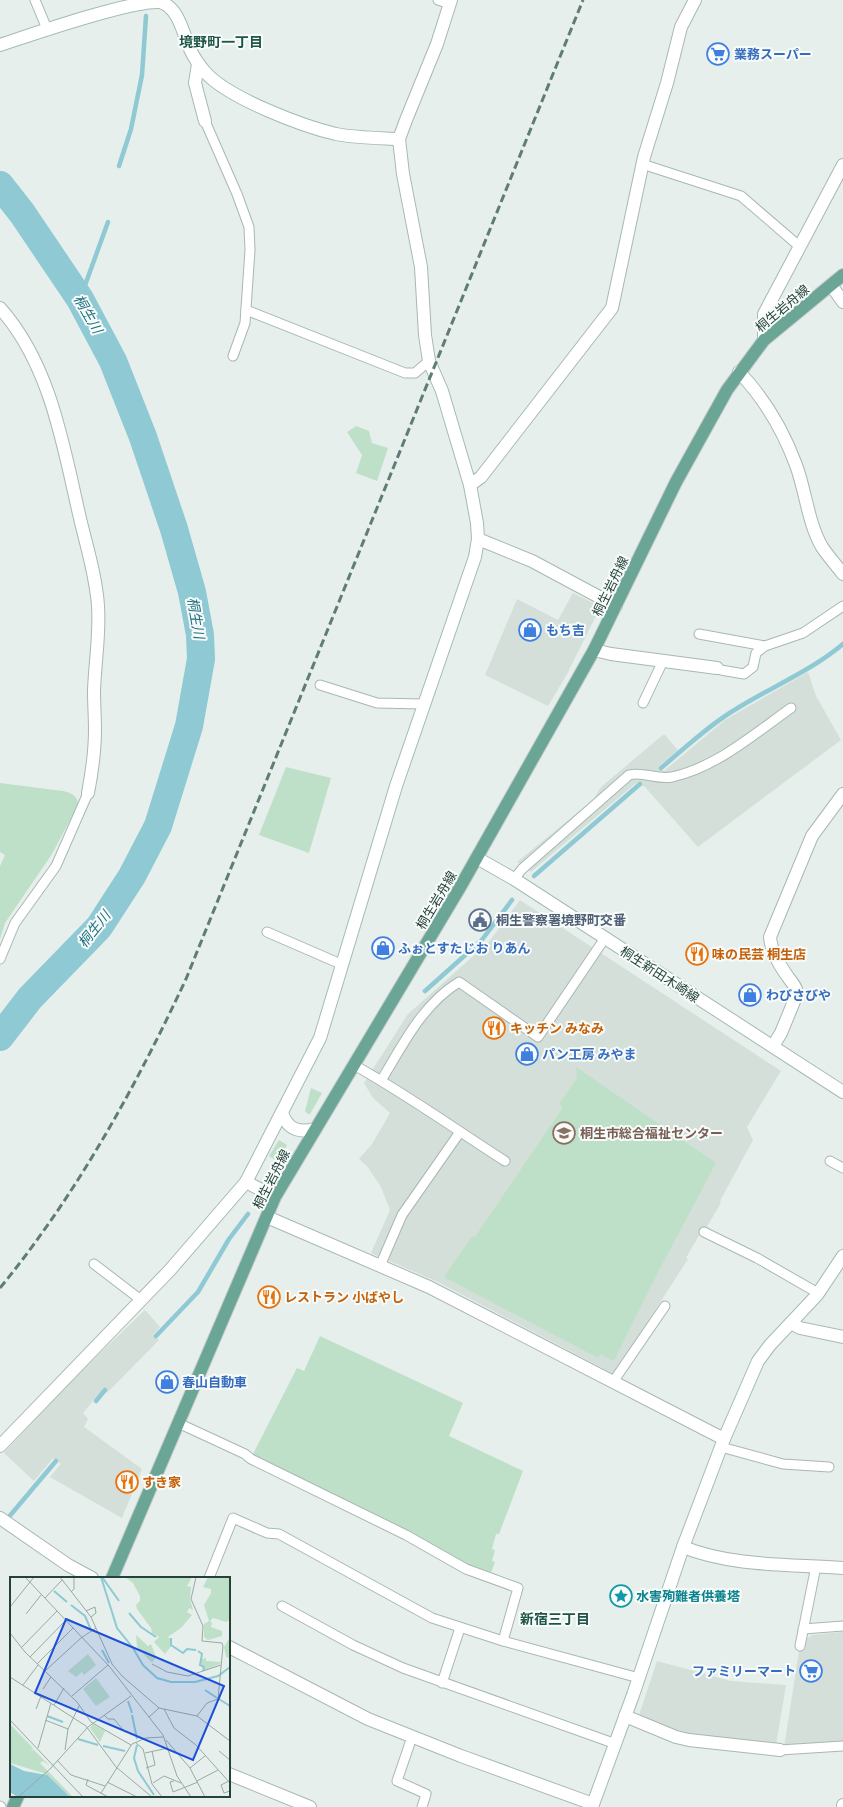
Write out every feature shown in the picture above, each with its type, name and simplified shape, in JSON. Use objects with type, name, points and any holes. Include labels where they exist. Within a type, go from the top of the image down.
[{"type":"main road","name":"桐生岩舟線","points":[[112,1577],[275,1197],[476,858],[594,650],[676,482],[727,390],[764,340],[843,275]]},
{"type":"main road","points":[[13,1807],[18,1797]]},
{"type":"street","points":[[470,485],[475,483],[486,472],[612,308],[642,164],[668,83],[681,26],[695,0]]},
{"type":"street","points":[[0,45],[43,31],[112,4],[150,1],[161,2],[168,6],[179,21],[190,50],[198,64],[213,80],[234,94],[303,124],[336,134],[400,139]]},
{"type":"street","points":[[0,1446],[170,1270],[246,1182],[320,1038],[396,786],[423,704],[475,557],[478,539],[476,511],[470,485],[439,382],[429,361],[425,335],[421,266],[403,174],[400,139],[406,120],[437,44],[450,2]]},
{"type":"street","points":[[198,64],[195,83],[205,121]]},
{"type":"street","points":[[764,340],[764,314],[843,165]]},
{"type":"street","points":[[831,285],[843,302]]},
{"type":"street","points":[[0,308],[21,336],[48,395],[59,426],[95,577],[98,607],[98,635],[94,692],[95,730],[93,760],[88,793]]},
{"type":"street","points":[[739,372],[765,402],[785,438],[822,548],[843,574]]},
{"type":"street","points":[[478,539],[532,561],[616,606]]},
{"type":"street","points":[[594,650],[611,654],[717,668]]},
{"type":"street","points":[[773,1046],[781,1033],[797,994],[797,990],[787,976],[770,944],[770,937],[812,836],[843,794]]},
{"type":"street","name":"桐生新田木崎線","points":[[476,858],[514,879],[843,1092]]},
{"type":"street","points":[[282,1113],[289,1126],[295,1131],[305,1132],[315,1129]]},
{"type":"street","points":[[246,1182],[275,1197]]},
{"type":"street","points":[[267,1217],[429,1287],[613,1382],[723,1443]]},
{"type":"street","points":[[230,1648],[368,1719],[592,1806],[616,1744],[683,1547],[723,1443],[758,1361],[818,1293],[843,1256]]},
{"type":"street","points":[[791,1323],[800,1328],[843,1337]]},
{"type":"street","points":[[0,1518],[68,1565],[90,1577]]},
{"type":"street","points":[[683,1547],[706,1554],[746,1561],[843,1568]]},
{"type":"street","points":[[625,1716],[676,1737],[689,1740],[780,1750]]},
{"type":"street","points":[[230,1774],[310,1807]]},
{"type":"lane","points":[[35,0],[43,31]]},
{"type":"lane","points":[[438,0],[450,2]]},
{"type":"lane","points":[[205,121],[238,194],[249,227],[250,250],[245,323],[233,356]]},
{"type":"lane","points":[[642,164],[741,196],[799,246]]},
{"type":"lane","points":[[246,310],[405,373],[415,373],[429,361]]},
{"type":"lane","points":[[717,668],[744,674],[753,667],[756,653],[765,646],[803,633],[843,606]]},
{"type":"lane","points":[[700,634],[765,646]]},
{"type":"lane","points":[[643,703],[663,661]]},
{"type":"lane","points":[[320,685],[377,703],[423,704]]},
{"type":"lane","points":[[514,879],[522,869],[629,775],[636,773],[666,778],[698,768],[720,758],[791,708]]},
{"type":"lane","points":[[0,959],[15,923],[56,866],[88,793]]},
{"type":"lane","points":[[267,932],[343,965]]},
{"type":"lane","points":[[382,1079],[421,1014],[444,991],[459,982],[538,1037],[605,938]]},
{"type":"lane","points":[[354,1064],[382,1079],[505,1161]]},
{"type":"lane","points":[[380,1266],[402,1215],[460,1132]]},
{"type":"lane","points":[[830,1161],[843,1168]]},
{"type":"lane","points":[[704,1232],[757,1258],[818,1293]]},
{"type":"lane","points":[[94,1264],[141,1300]]},
{"type":"lane","points":[[613,1382],[665,1306]]},
{"type":"lane","points":[[178,1423],[245,1454],[251,1459],[386,1525],[466,1569],[518,1588],[503,1641]]},
{"type":"lane","points":[[723,1443],[783,1464],[829,1468]]},
{"type":"lane","points":[[209,1577],[233,1518],[266,1533],[279,1534],[432,1618],[503,1641],[638,1678]]},
{"type":"lane","points":[[800,1646],[816,1566]]},
{"type":"lane","points":[[282,1606],[353,1645],[403,1668],[616,1744]]},
{"type":"lane","points":[[803,1629],[843,1626]]},
{"type":"lane","points":[[442,1683],[460,1628]]},
{"type":"lane","points":[[412,1737],[397,1781],[426,1794],[422,1807]]},
{"type":"lane","points":[[780,1750],[843,1746]]},
{"type":"shaded area","points":[[573,593],[593,603],[597,614],[566,676],[548,706],[485,675],[517,599],[558,620]]},
{"type":"shaded area","points":[[808,672],[816,696],[841,740],[698,847],[645,787],[636,783],[531,872],[517,862],[593,800],[601,787],[664,734],[678,750],[658,767],[664,771],[725,720]]},
{"type":"shaded area","name":"桐生市総合福祉センター","points":[[520,900],[781,1071],[747,1127],[753,1140],[720,1201],[721,1203],[706,1228],[704,1227],[686,1258],[688,1259],[614,1374],[438,1282],[371,1253],[390,1210],[381,1187],[367,1166],[359,1159],[372,1144],[390,1113],[373,1098],[364,1083],[408,1014],[488,943]]},
{"type":"shaded area","points":[[145,1310],[160,1327],[153,1335],[159,1340],[107,1393],[103,1389],[83,1413],[88,1419],[84,1427],[142,1469],[122,1518],[50,1477],[61,1464],[53,1458],[34,1481],[4,1453],[69,1383]]},
{"type":"shaded area","points":[[843,1632],[843,1742],[784,1747],[799,1651],[803,1651],[805,1640],[812,1635]]},
{"type":"shaded area","points":[[657,1661],[731,1681],[786,1685],[776,1745],[690,1736],[640,1717],[639,1715]]},
{"type":"green space","points":[[356,426],[369,431],[372,443],[388,448],[377,481],[356,473],[362,455],[347,432]]},
{"type":"green space","points":[[286,767],[331,778],[309,853],[259,835]]},
{"type":"green space","points":[[0,783],[63,791],[76,797],[78,805],[52,854],[5,923],[0,939],[0,866],[5,855],[0,852]]},
{"type":"green space","points":[[576,1067],[716,1163],[655,1278],[614,1361],[600,1354],[598,1358],[444,1277],[472,1236],[475,1237],[563,1107],[559,1104],[577,1078]]},
{"type":"green space","points":[[311,1088],[322,1093],[310,1114],[308,1114],[305,1111]]},
{"type":"green space","points":[[279,1140],[287,1145],[277,1161],[269,1156]]},
{"type":"green space","points":[[320,1336],[463,1403],[449,1436],[523,1471],[499,1534],[496,1534],[492,1549],[495,1550],[492,1561],[495,1562],[490,1575],[432,1548],[345,1500],[252,1456],[297,1368],[304,1371]]},
{"type":"waterway","points":[[119,166],[131,129],[142,75],[146,16]]},
{"type":"waterway","name":"桐生川","points":[[0,185],[22,213],[80,299],[113,361],[143,437],[174,529],[192,592],[200,635],[201,659],[189,726],[158,826],[132,876],[99,927],[30,998],[0,1037]]},
{"type":"waterway","points":[[80,299],[108,222]]},
{"type":"waterway","points":[[661,768],[697,737],[726,715],[804,671],[831,654],[843,644]]},
{"type":"waterway","points":[[534,876],[640,784]]},
{"type":"waterway","points":[[425,991],[481,941],[512,900]]},
{"type":"waterway","points":[[156,1336],[198,1292],[229,1239],[248,1214]]},
{"type":"waterway","points":[[96,1401],[105,1390]]},
{"type":"waterway","points":[[8,1518],[56,1461]]},
{"type":"railway","points":[[0,1288],[54,1215],[103,1139],[167,1020],[186,979],[583,0]]},
{"type":"place","name":"業務スーパー","points":[[718,54]]},
{"type":"place","name":"もち吉","points":[[530,630]]},
{"type":"place","name":"桐生警察署境野町交番","points":[[480,920]]},
{"type":"place","name":"ふぉとすたじお りあん","points":[[383,948]]},
{"type":"place","name":"味の民芸 桐生店","points":[[697,954]]},
{"type":"place","name":"わびさびや","points":[[750,995]]},
{"type":"place","name":"キッチン みなみ","points":[[494,1028]]},
{"type":"place","name":"パン工房 みやま","points":[[527,1054]]},
{"type":"place","name":"桐生市総合福祉センター","points":[[564,1133]]},
{"type":"place","name":"レストラン 小ばやし","points":[[269,1297]]},
{"type":"place","name":"春山自動車","points":[[167,1382]]},
{"type":"place","name":"すき家","points":[[127,1482]]},
{"type":"place","name":"水害殉難者供養塔","points":[[621,1596]]},
{"type":"place","name":"ファミリーマート","points":[[811,1671]]},
{"type":"district","name":"境野町一丁目","points":[[221,42]]},
{"type":"district","name":"新宿三丁目","points":[[555,1619]]}]
